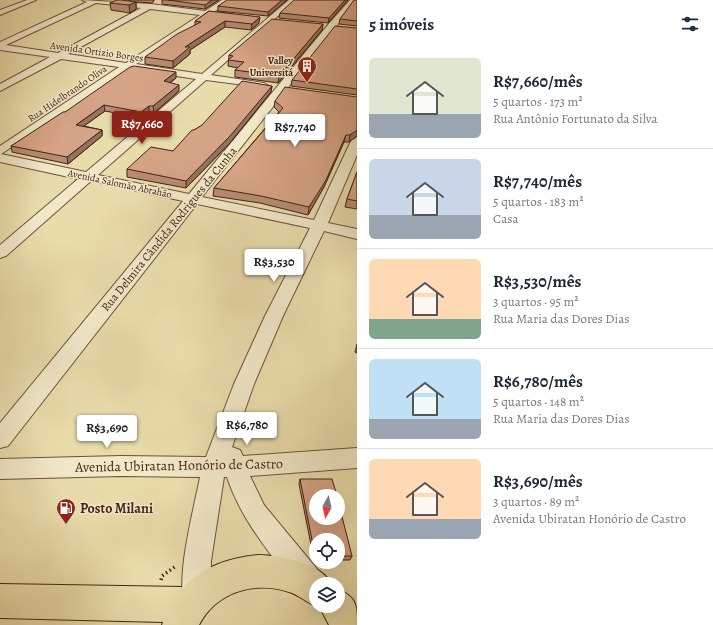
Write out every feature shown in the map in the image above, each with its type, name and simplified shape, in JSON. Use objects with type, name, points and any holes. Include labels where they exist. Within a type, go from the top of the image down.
[{"type":"main road","points":[[0,601],[189,610],[218,581],[242,572],[268,571],[295,577],[309,586]]},
{"type":"street","points":[[0,13],[33,0]]},
{"type":"street","points":[[85,0],[97,0],[238,17]]},
{"type":"street","points":[[0,46],[97,0]]},
{"type":"street","points":[[0,88],[163,0]]},
{"type":"street","name":"Rua Hidelbrando Oliva","points":[[0,151],[228,0]]},
{"type":"street","points":[[0,253],[204,77],[264,20],[292,0]]},
{"type":"street","name":"Rua Delmira Cândida Rodrigues da Cunha","points":[[0,439],[194,198],[286,90],[354,0]]},
{"type":"street","points":[[264,20],[284,22]]},
{"type":"street","name":"Avenida Ortízio Borges","points":[[0,46],[286,90]]},
{"type":"street","points":[[189,610],[198,561],[225,467],[225,439],[244,384],[274,316],[319,226],[357,140]]},
{"type":"street","name":"Avenida Salomão Abrahão","points":[[0,158],[194,198],[357,234]]},
{"type":"street","name":"Avenida Ubiratan Honório de Castro","points":[[0,469],[121,466],[225,467],[357,458]]},
{"type":"street","points":[[225,467],[244,492],[255,513],[312,577]]},
{"type":"building","points":[[117,0],[136,2],[129,5],[110,3]]},
{"type":"building","points":[[168,0],[212,0],[205,5]]},
{"type":"building","points":[[227,0],[282,0],[268,12],[218,6]]},
{"type":"building","points":[[294,0],[345,0],[329,18],[280,13]]},
{"type":"building","points":[[354,0],[357,0],[357,21],[340,19]]},
{"type":"building","points":[[209,11],[260,17],[252,24],[225,21],[185,47],[190,47],[173,61],[145,57],[177,34],[201,22],[195,21]]},
{"type":"building","points":[[272,19],[323,24],[279,76],[235,70],[244,62],[228,60],[233,56],[229,55]]},
{"type":"building","points":[[335,26],[357,28],[357,89],[292,80]]},
{"type":"building","points":[[134,66],[176,72],[164,81],[179,85],[153,106],[149,106],[141,112],[104,105],[76,125],[102,130],[67,157],[11,146],[65,112],[130,67]]},
{"type":"building","points":[[242,81],[272,86],[230,136],[186,181],[127,169],[151,147],[173,151],[192,130],[202,125]]},
{"type":"building","points":[[285,87],[357,97],[357,130],[350,135],[346,135],[326,180],[309,207],[261,196],[214,188],[283,108],[275,101]]},
{"type":"building","points":[[357,172],[357,201],[347,199]]},
{"type":"building","points":[[300,479],[332,479],[335,489],[309,489],[309,525]]},
{"type":"building","points":[[309,525],[344,525],[352,556],[345,556],[345,533],[311,533]]},
{"type":"place","name":"Valley Universitá","points":[[307,83]]},
{"type":"place","name":"Posto Milani","points":[[66,525]]}]
